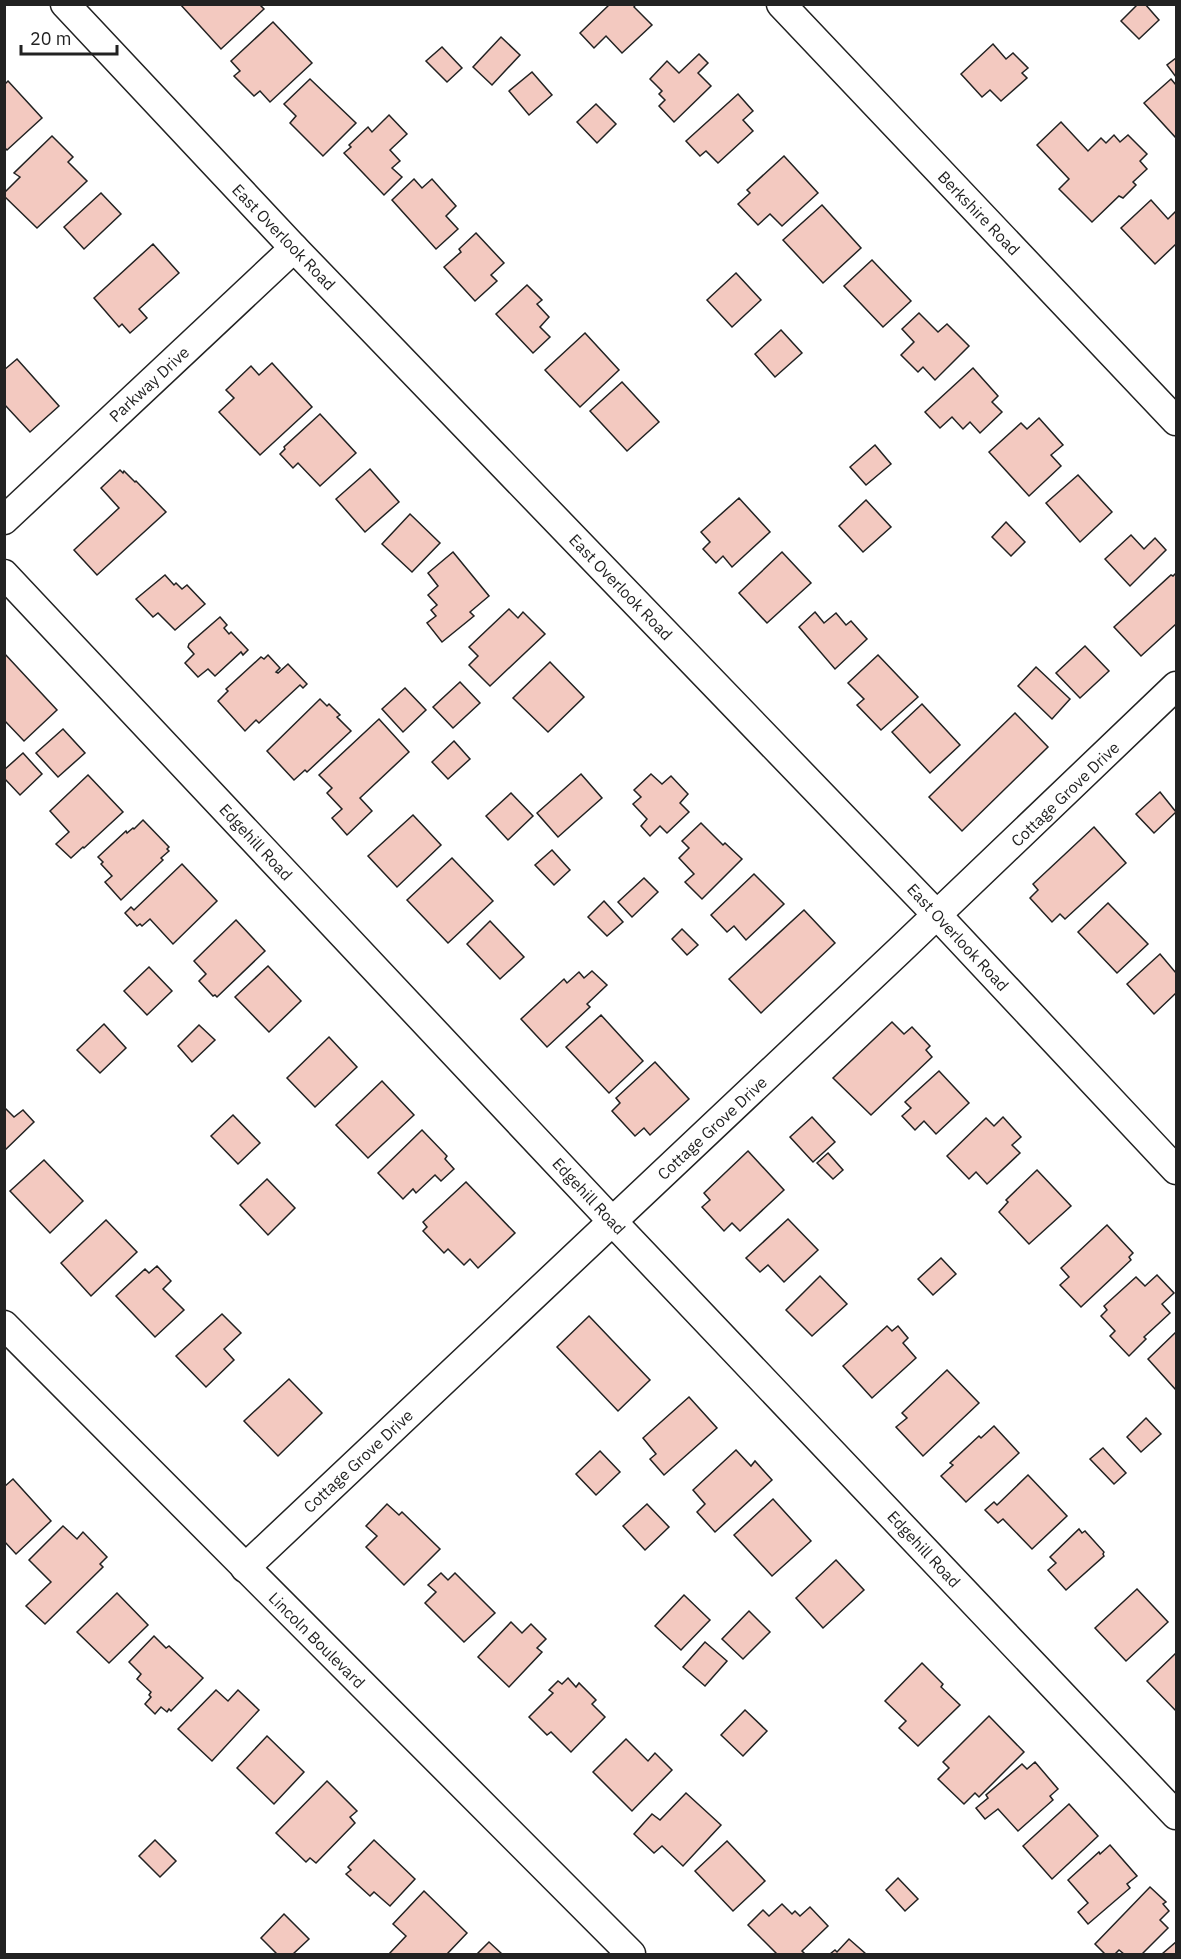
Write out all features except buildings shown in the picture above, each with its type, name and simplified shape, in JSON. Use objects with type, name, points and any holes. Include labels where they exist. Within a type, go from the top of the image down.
[{"type":"street","name":"East Overlook Road","points":[[65,4],[294,248],[937,915],[1176,1170]]},
{"type":"street","name":"Berkshire Road","points":[[781,4],[1176,421]]},
{"type":"street","name":"Parkway Drive","points":[[4,520],[294,248]]},
{"type":"street","name":"Edgehill Road","points":[[4,574],[613,1222],[1176,1815]]},
{"type":"street","name":"Cottage Grove Drive","points":[[245,1568],[613,1222],[1176,686]]},
{"type":"street","name":"Lincoln Boulevard","points":[[4,1325],[631,1954]]}]
